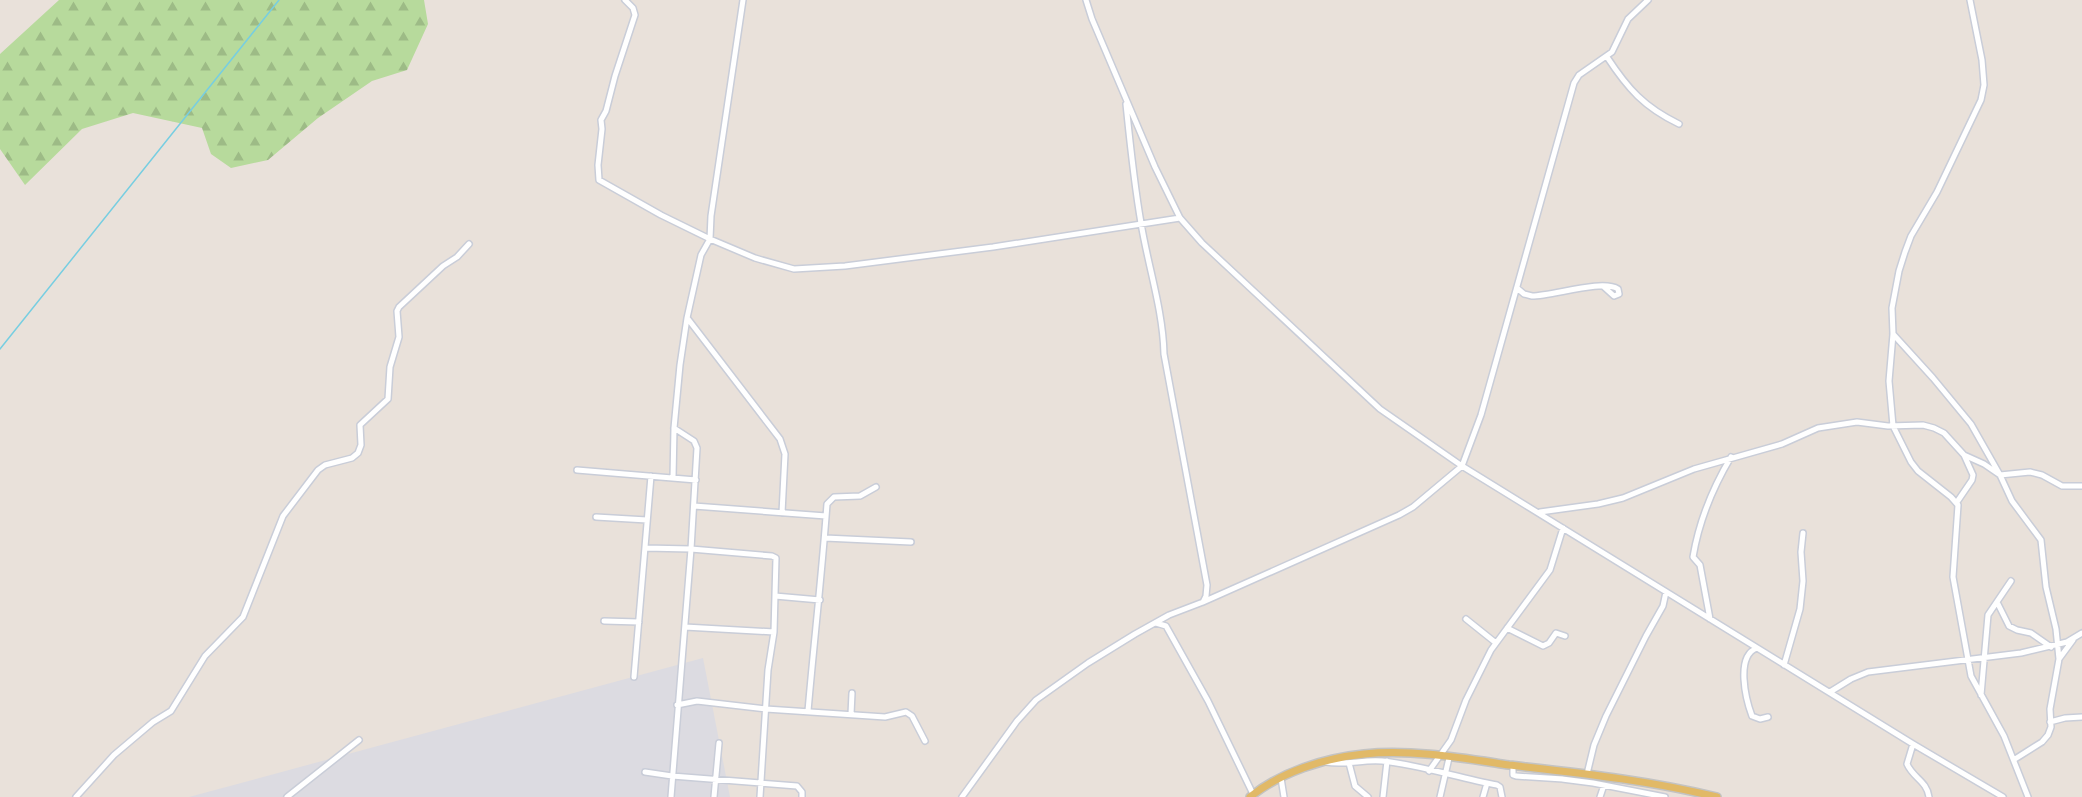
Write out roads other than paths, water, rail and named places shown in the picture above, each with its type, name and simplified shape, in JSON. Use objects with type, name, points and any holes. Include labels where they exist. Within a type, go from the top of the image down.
[{"type":"main road","points":[[1251,796],[1281,778],[1325,761],[1374,753],[1417,754],[1587,774],[1687,794],[1717,797]]},
{"type":"street","points":[[626,0],[635,11],[635,15],[606,111],[601,120],[599,180],[661,215],[755,258],[794,269],[845,266],[993,247],[1180,218]]},
{"type":"street","points":[[673,478],[674,428],[680,365],[687,318],[701,255],[710,239],[711,216],[742,0]]},
{"type":"street","points":[[1086,0],[1155,167],[1180,218],[1202,243],[1366,398],[1462,466],[2003,797]]},
{"type":"street","points":[[962,797],[1017,721],[1036,700],[1107,650],[1169,615],[1400,515],[1462,466],[1480,415],[1574,83],[1579,75],[1607,57],[1613,50],[1628,19],[1648,0]]},
{"type":"street","points":[[1957,502],[1915,468],[1893,426],[1889,381],[1894,295],[1905,252],[1911,236],[1933,201],[1981,100],[1984,85],[1982,60],[1970,0]]},
{"type":"street","points":[[1607,57],[1639,100],[1679,124]]},
{"type":"street","points":[[1125,96],[1141,223],[1162,320],[1164,354],[1207,585],[1203,602]]},
{"type":"street","points":[[76,797],[114,755],[153,722],[171,711],[205,656],[243,617],[283,516],[318,470],[325,465],[352,458],[358,453],[361,445],[360,425],[388,399],[390,367],[399,337],[398,309],[469,244]]},
{"type":"street","points":[[1516,288],[1532,296],[1587,287],[1604,287]]},
{"type":"street","points":[[687,318],[780,439],[785,454],[782,513]]},
{"type":"street","points":[[1893,334],[1971,424],[2012,501],[2041,540],[2055,646],[2059,656],[2050,709],[2050,731],[2042,742],[2014,759]]},
{"type":"street","points":[[1539,512],[1616,500],[1633,495],[1694,469],[1782,444],[1807,432],[1832,425],[1857,422],[1934,428],[1949,438],[1964,455],[1973,478],[1957,502],[1953,578],[1973,681],[2004,736],[2028,797]]},
{"type":"street","points":[[671,797],[692,549],[697,448],[694,441],[674,428]]},
{"type":"street","points":[[1964,455],[1984,464],[2000,475],[2030,472],[2065,486],[2082,486]]},
{"type":"street","points":[[1710,619],[1700,565],[1693,557],[1699,526],[1709,498],[1731,457]]},
{"type":"street","points":[[577,470],[696,480]]},
{"type":"street","points":[[634,677],[651,476]]},
{"type":"street","points":[[808,711],[813,643],[820,600],[827,504],[838,497],[852,498],[876,487]]},
{"type":"street","points":[[694,506],[826,516]]},
{"type":"street","points":[[596,517],[648,520]]},
{"type":"street","points":[[1429,771],[1454,734],[1466,700],[1496,643],[1550,570],[1563,528]]},
{"type":"street","points":[[1784,665],[1800,609],[1803,580],[1803,533]]},
{"type":"street","points":[[825,538],[911,542]]},
{"type":"street","points":[[645,548],[692,549],[772,556],[777,562],[774,632],[768,670],[760,797]]},
{"type":"street","points":[[1981,697],[1986,622],[1988,615],[2011,581]]},
{"type":"street","points":[[1587,774],[1594,745],[1606,716],[1663,606],[1666,592]]},
{"type":"street","points":[[776,596],[820,600]]},
{"type":"street","points":[[1997,602],[2009,626],[2031,633],[2055,646]]},
{"type":"street","points":[[1166,626],[1169,615]]},
{"type":"street","points":[[1466,619],[1496,643]]},
{"type":"street","points":[[604,621],[639,622]]},
{"type":"street","points":[[1156,623],[1166,626],[1208,701],[1251,796]]},
{"type":"street","points":[[685,627],[774,632]]},
{"type":"street","points":[[1508,628],[1543,645],[1549,643],[1556,633],[1565,636]]},
{"type":"street","points":[[2059,656],[2082,633]]},
{"type":"street","points":[[1830,692],[1868,672],[2021,653],[2055,646],[2074,639]]},
{"type":"street","points":[[1757,648],[1751,651],[1746,660],[1745,687],[1752,716],[1757,719],[1768,717]]},
{"type":"street","points":[[851,714],[852,693]]},
{"type":"street","points":[[677,705],[697,701],[766,709],[885,717],[906,712],[912,716],[925,741]]},
{"type":"street","points":[[2050,722],[2082,717]]},
{"type":"street","points":[[287,797],[359,740]]},
{"type":"street","points":[[714,797],[719,743]]},
{"type":"street","points":[[1913,744],[1907,765],[1926,786],[1929,797]]},
{"type":"street","points":[[1416,768],[1417,754]]},
{"type":"street","points":[[1440,797],[1449,758]]},
{"type":"street","points":[[1325,761],[1337,764],[1368,760],[1387,761],[1499,786],[1502,797]]},
{"type":"street","points":[[1383,797],[1387,761]]},
{"type":"street","points":[[1349,763],[1355,786],[1368,797]]},
{"type":"street","points":[[1513,765],[1513,775],[1516,776],[1562,779],[1665,797]]},
{"type":"street","points":[[1562,779],[1563,771]]},
{"type":"street","points":[[645,772],[797,786],[802,792],[802,797]]},
{"type":"street","points":[[1281,778],[1284,797]]},
{"type":"street","points":[[1483,797],[1487,783]]},
{"type":"street","points":[[1600,797],[1604,785]]},
{"type":"waterway","points":[[0,349],[279,0]]}]
